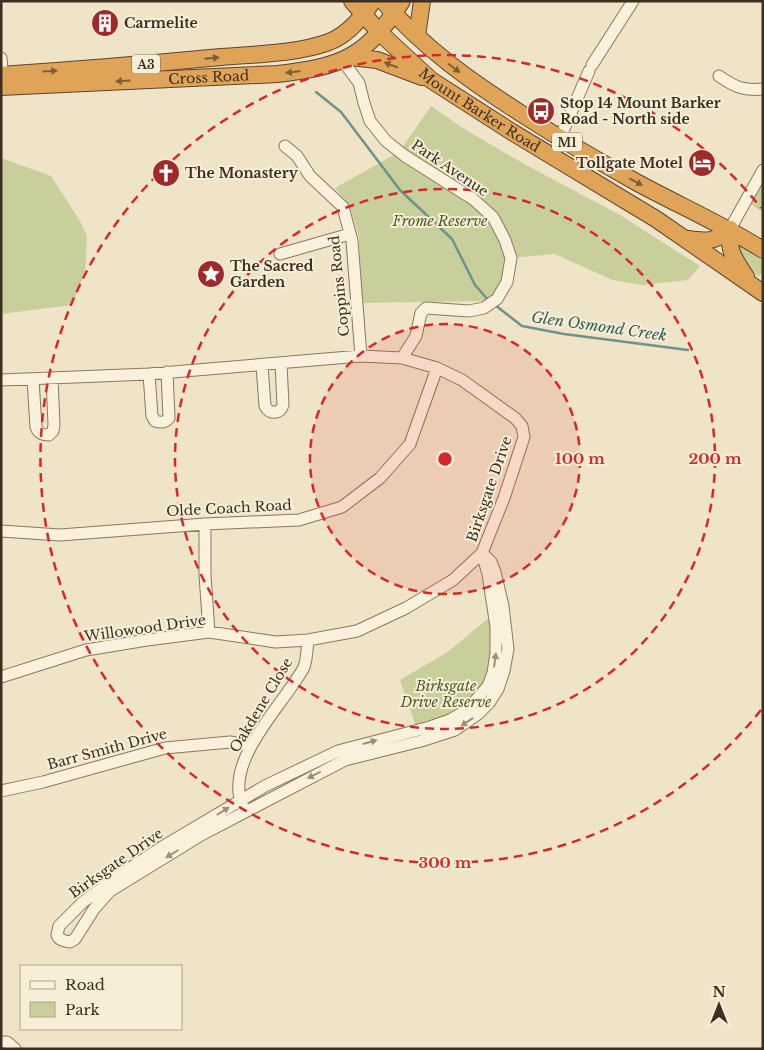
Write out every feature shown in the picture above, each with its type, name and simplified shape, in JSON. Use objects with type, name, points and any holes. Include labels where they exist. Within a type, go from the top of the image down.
[{"type":"highway","name":"Mount Barker Road","points":[[352,1],[379,32],[431,80],[685,238],[757,289]]},
{"type":"highway","name":"Cross Road","points":[[2,81],[290,51],[320,45],[338,38],[349,31],[373,1]]},
{"type":"highway","points":[[418,36],[422,1]]},
{"type":"highway","name":"Mount Barker Road","points":[[393,5],[418,36],[444,60],[473,82],[560,138],[636,182],[730,229],[763,250]]},
{"type":"highway","name":"Cross Road","points":[[2,81],[278,74],[312,70],[345,59],[360,51],[379,32],[393,5]]},
{"type":"highway","points":[[345,59],[377,60],[431,80]]},
{"type":"highway","points":[[685,238],[705,241],[719,238],[730,229]]},
{"type":"highway","points":[[730,229],[729,245],[735,260],[757,289]]},
{"type":"street","points":[[560,138],[591,68],[633,1]]},
{"type":"street","points":[[1,58],[2,81]]},
{"type":"street","name":"Park Avenue","points":[[345,59],[345,64],[359,83],[370,121],[386,141],[405,156],[473,199],[493,217],[505,240],[511,258],[507,282],[493,302],[484,308],[469,311],[426,308],[421,313],[416,336],[402,358]]},
{"type":"street","points":[[719,76],[733,86],[749,91],[763,89]]},
{"type":"street","name":"Coppins Road","points":[[285,146],[297,156],[310,176],[343,207],[352,241],[361,356]]},
{"type":"street","points":[[730,229],[763,170]]},
{"type":"street","points":[[280,254],[350,234]]},
{"type":"street","name":"Birksgate Drive","points":[[1,380],[149,374],[361,356],[402,358],[437,368],[462,380],[515,418],[522,426],[524,437],[504,498],[482,553],[491,588],[496,627],[496,653],[493,673],[488,686],[467,710],[450,720],[430,727],[338,751],[265,786],[162,847],[83,902],[58,928],[56,934],[59,939],[70,942],[75,940],[94,909],[110,891],[201,835],[345,760],[455,730],[478,714],[489,703],[498,689],[508,649],[496,572],[491,562],[482,553]]},
{"type":"street","points":[[262,365],[265,406],[269,411],[275,413],[283,405],[281,364]]},
{"type":"street","name":"Olde Coach Road","points":[[1,531],[60,535],[205,524],[299,520],[342,507],[380,478],[410,444],[437,368]]},
{"type":"street","points":[[149,374],[152,416],[155,421],[160,423],[166,422],[169,418],[167,372]]},
{"type":"street","points":[[33,379],[37,431],[43,435],[49,435],[53,431],[54,426],[52,378]]},
{"type":"street","points":[[205,524],[205,575],[209,632]]},
{"type":"street","name":"Willowood Drive","points":[[1,677],[86,650],[147,640],[209,632],[276,642],[308,640],[357,631],[406,608],[453,580],[482,553]]},
{"type":"street","name":"Oakdene Close","points":[[246,813],[240,801],[239,784],[243,765],[251,746],[304,666],[308,640]]},
{"type":"street","name":"Barr Smith Drive","points":[[1,791],[44,782],[165,748],[230,742],[251,746]]},
{"type":"street","points":[[1,1042],[6,1042],[14,1049]]},
{"type":"green space","name":"Frome Reserve","points":[[431,106],[461,127],[526,165],[620,215],[700,266],[688,280],[643,285],[612,280],[555,254],[511,258],[507,282],[489,301],[361,303],[359,238],[350,207],[335,188],[399,152]]},
{"type":"green space","points":[[1,158],[51,176],[80,221],[87,236],[85,272],[72,305],[1,314]]},
{"type":"green space","points":[[763,170],[763,212],[746,201]]},
{"type":"green space","points":[[732,241],[763,261],[763,271],[758,277],[743,265]]},
{"type":"green space","name":"Birksgate Drive Reserve","points":[[503,606],[508,649],[489,703],[421,741],[400,680],[449,651]]},
{"type":"waterway","name":"Glen Osmond Creek","points":[[316,92],[341,112],[400,190],[452,239],[475,285],[489,301]]},
{"type":"waterway","name":"Glen Osmond Creek","points":[[495,305],[522,326],[564,334],[688,350]]},
{"type":"place","name":"Carmelite","points":[[105,23]]},
{"type":"place","name":"Stop 14 Mount Barker Road - North side","points":[[541,111]]},
{"type":"place","name":"Tollgate Motel","points":[[702,163]]},
{"type":"place","name":"The Monastery","points":[[166,173]]},
{"type":"place","name":"The Sacred Garden","points":[[211,274]]}]
